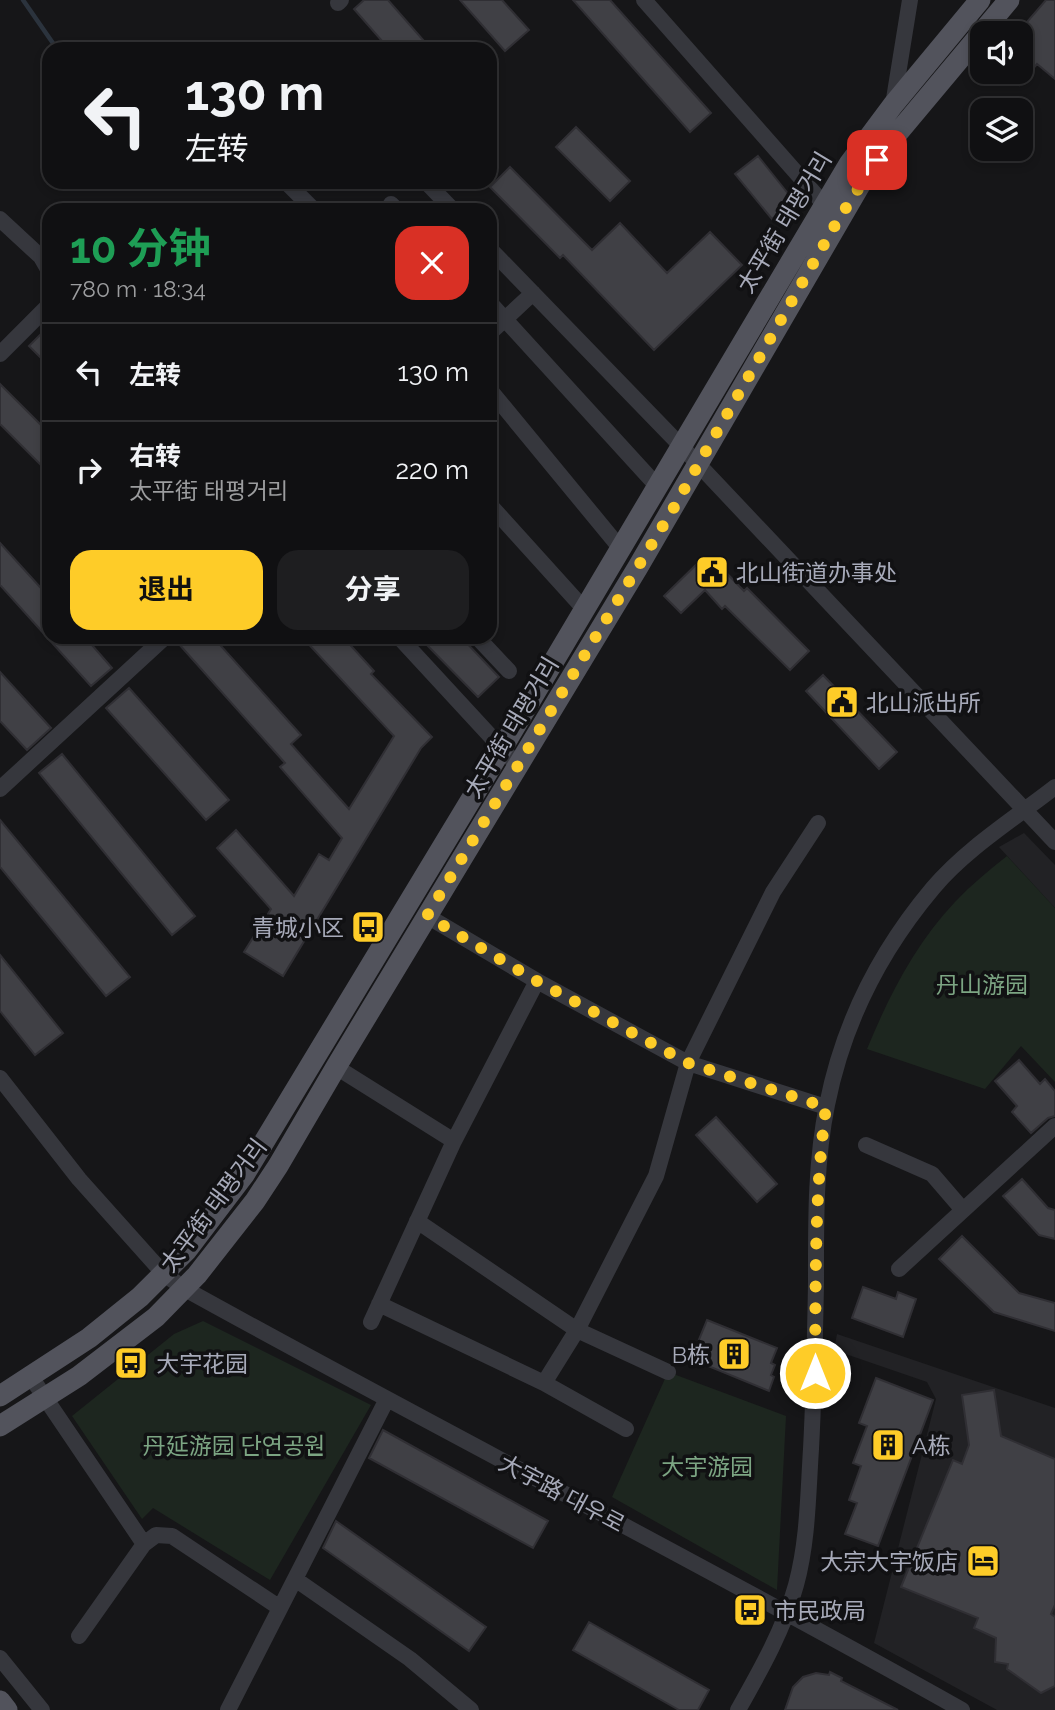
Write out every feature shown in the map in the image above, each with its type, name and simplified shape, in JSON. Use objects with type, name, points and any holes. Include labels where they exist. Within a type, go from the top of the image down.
[{"type":"main road","name":"太平街 태평거리","points":[[0,1426],[115,1350],[156,1317],[216,1254],[269,1181],[678,501],[832,213],[858,150],[980,0]]},
{"type":"main road","name":"太平街 태평거리","points":[[0,1396],[111,1321],[164,1274],[187,1250],[251,1164],[682,447],[832,213],[1009,0]]},
{"type":"main road","points":[[0,1701],[7,1710]]},
{"type":"street","points":[[644,0],[832,213]]},
{"type":"street","points":[[886,147],[910,0]]},
{"type":"street","points":[[293,189],[307,203]]},
{"type":"street","points":[[433,189],[446,203]]},
{"type":"street","points":[[0,219],[42,259]]},
{"type":"street","points":[[497,256],[682,447],[1055,842]]},
{"type":"street","points":[[497,326],[533,293]]},
{"type":"street","points":[[497,310],[658,487]]},
{"type":"street","points":[[0,354],[42,312]]},
{"type":"street","points":[[497,399],[621,550]]},
{"type":"street","points":[[497,513],[585,610]]},
{"type":"street","points":[[0,789],[157,644]]},
{"type":"street","points":[[405,644],[518,766]]},
{"type":"street","points":[[484,644],[509,671]]},
{"type":"street","points":[[738,1710],[787,1612],[796,1586],[805,1543],[815,1373],[818,1175],[826,1107],[834,1074],[861,998],[896,937],[936,885],[979,845],[1055,787]]},
{"type":"street","points":[[544,1383],[577,1330],[656,1176],[688,1063],[773,892],[818,823]]},
{"type":"street","points":[[427,916],[537,981],[688,1063],[826,1107]]},
{"type":"street","points":[[371,1322],[454,1141],[537,981]]},
{"type":"street","points":[[336,1066],[454,1141]]},
{"type":"street","name":"大宇路 대우로","points":[[0,1078],[79,1179],[164,1274],[185,1289],[386,1401],[787,1612],[940,1705],[962,1710]]},
{"type":"street","points":[[899,1269],[1055,1126]]},
{"type":"street","points":[[866,1145],[932,1174],[963,1209]]},
{"type":"street","points":[[417,1222],[577,1330],[668,1372]]},
{"type":"street","points":[[379,1304],[544,1383],[626,1429]]},
{"type":"street","points":[[31,1377],[144,1544]]},
{"type":"street","points":[[228,1710],[386,1401]]},
{"type":"street","points":[[79,1636],[144,1544],[156,1535],[172,1536],[281,1608]]},
{"type":"street","points":[[295,1579],[410,1659],[471,1710]]},
{"type":"street","points":[[0,1658],[42,1710]]},
{"type":"shaded area","points":[[1024,833],[1055,865],[1055,908],[999,847]]},
{"type":"shaded area","points":[[837,1334],[1055,1408],[1055,1710],[997,1710],[874,1643],[936,1399],[927,1382],[834,1350]]},
{"type":"green space","name":"丹山游园","points":[[1007,856],[1055,908],[1055,1082],[1021,1046],[985,1089],[867,1049],[894,990],[927,935],[961,896]]},
{"type":"green space","name":"丹延游园 단연공원","points":[[203,1321],[371,1405],[270,1580],[153,1508],[142,1519],[72,1416],[174,1334]]},
{"type":"green space","name":"大宇游园","points":[[668,1372],[786,1416],[777,1590],[612,1497]]},
{"type":"building","points":[[364,0],[388,0],[425,42],[383,42],[354,9]]},
{"type":"building","points":[[460,0],[502,0],[529,30],[505,51]]},
{"type":"building","points":[[573,0],[610,0],[711,113],[690,132]]},
{"type":"building","points":[[1046,0],[1055,0],[1055,79],[1037,64],[1033,69],[1033,21],[1028,21]]},
{"type":"building","points":[[576,127],[630,181],[610,201],[556,147]]},
{"type":"building","points":[[758,156],[794,201],[772,219],[735,174]]},
{"type":"building","points":[[510,167],[592,250],[620,223],[667,273],[710,232],[742,265],[654,350],[563,255],[560,258],[492,189],[497,189],[497,180]]},
{"type":"building","points":[[42,333],[42,359],[29,346]]},
{"type":"building","points":[[0,384],[42,426],[42,466],[0,424]]},
{"type":"building","points":[[0,543],[42,589],[42,632],[0,585]]},
{"type":"building","points":[[711,557],[744,591],[747,588],[809,651],[790,670],[725,606],[722,609],[705,590],[681,613],[664,596],[701,560]]},
{"type":"building","points":[[53,644],[91,644],[112,668],[91,686]]},
{"type":"building","points":[[179,644],[219,644],[301,735],[291,744],[349,809],[394,736],[309,644],[349,644],[374,671],[371,674],[432,737],[421,748],[283,976],[244,952],[271,909],[217,848],[236,830],[294,896],[319,854],[329,860],[342,838],[280,767],[285,763]]},
{"type":"building","points":[[426,644],[468,644],[499,677],[478,697]]},
{"type":"building","points":[[0,672],[51,728],[27,750],[0,721]]},
{"type":"building","points":[[823,675],[897,752],[879,769],[806,691]]},
{"type":"building","points":[[129,688],[229,800],[206,820],[106,708]]},
{"type":"building","points":[[62,754],[195,916],[172,935],[39,773]]},
{"type":"building","points":[[0,820],[130,977],[106,996],[0,867]]},
{"type":"building","points":[[0,955],[63,1033],[35,1055],[0,1011]]},
{"type":"building","points":[[1019,1060],[1040,1084],[1045,1079],[1055,1091],[1055,1116],[1048,1118],[1031,1133],[1012,1112],[1017,1106],[995,1081]]},
{"type":"building","points":[[716,1117],[777,1184],[757,1202],[696,1135]]},
{"type":"building","points":[[1022,1179],[1048,1208],[1055,1210],[1055,1239],[1039,1235],[1003,1196]]},
{"type":"building","points":[[962,1236],[1019,1293],[1055,1303],[1055,1331],[994,1312],[939,1259]]},
{"type":"building","points":[[863,1287],[896,1299],[898,1292],[916,1299],[903,1337],[852,1318]]},
{"type":"building","name":"B栋","points":[[707,1320],[777,1348],[771,1363],[775,1365],[769,1391],[691,1359]]},
{"type":"building","name":"A栋","points":[[876,1378],[933,1400],[878,1546],[845,1534],[857,1503],[849,1500],[861,1466],[853,1463],[867,1426],[859,1423]]},
{"type":"building","name":"大宗大宇饭店","points":[[994,1390],[1001,1436],[1055,1459],[1055,1605],[1051,1614],[1055,1617],[1055,1686],[1041,1693],[1007,1669],[1008,1664],[995,1662],[996,1638],[974,1628],[978,1618],[901,1587],[953,1460],[962,1464],[969,1445],[962,1395]]},
{"type":"building","points":[[383,1430],[548,1521],[533,1548],[369,1458]]},
{"type":"building","points":[[336,1521],[486,1627],[469,1651],[323,1548]]},
{"type":"building","points":[[589,1622],[709,1690],[698,1710],[679,1710],[573,1650]]},
{"type":"building","points":[[830,1672],[842,1678],[841,1681],[898,1710],[785,1710],[793,1687],[803,1677],[816,1673],[829,1675]]},
{"type":"waterway","points":[[23,0],[52,42]]},
{"type":"place","name":"北山街道办事处","points":[[712,572]]},
{"type":"place","name":"北山派出所","points":[[842,702]]},
{"type":"place","name":"青城小区","points":[[368,927]]},
{"type":"place","name":"B栋","points":[[734,1354]]},
{"type":"place","name":"大宇花园","points":[[131,1363]]},
{"type":"place","name":"A栋","points":[[888,1445]]},
{"type":"place","name":"大宗大宇饭店","points":[[983,1561]]},
{"type":"place","name":"市民政局","points":[[750,1610]]},
{"type":"route","points":[[815,1373],[818,1163],[826,1107],[688,1063],[537,981],[427,916],[673,509],[838,220],[877,160]]}]
